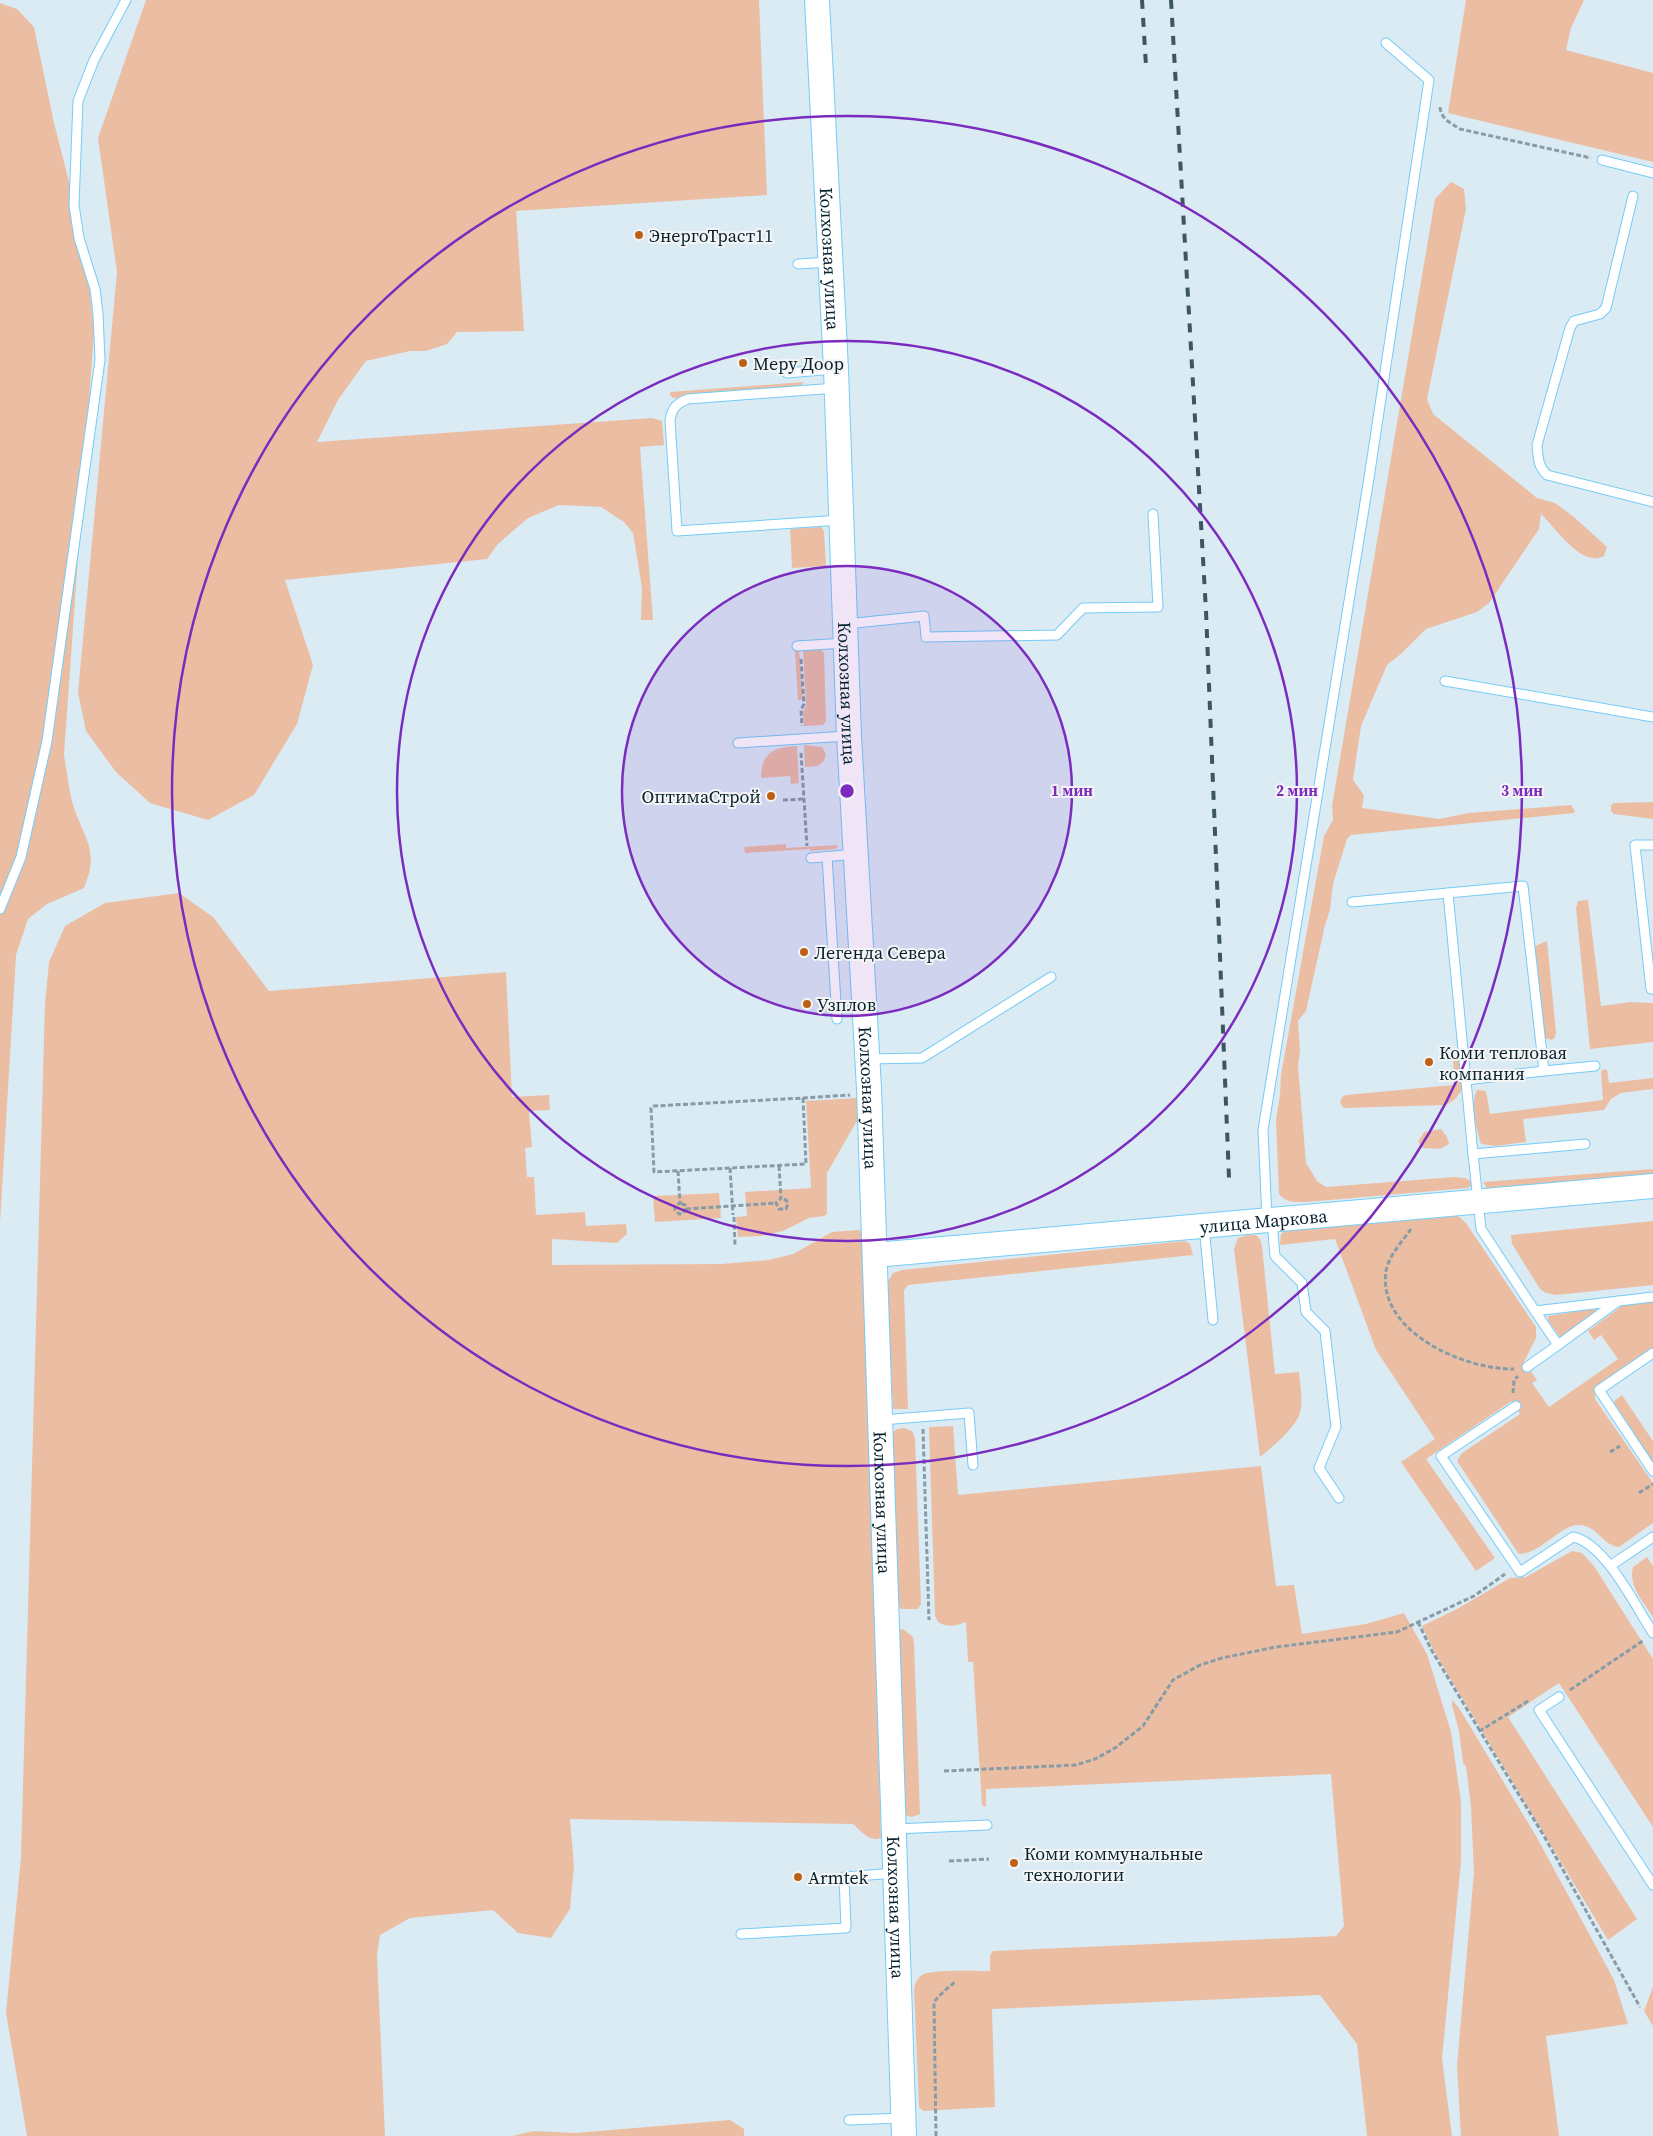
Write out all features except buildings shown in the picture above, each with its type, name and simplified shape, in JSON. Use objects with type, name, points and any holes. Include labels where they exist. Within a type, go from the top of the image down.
[{"type":"street","name":"Колхозная улица","points":[[816,0],[836,378],[849,736],[867,1059],[881,1420],[903,2127]]},
{"type":"street","name":"улица Маркова","points":[[875,1255],[1653,1186]]},
{"type":"lane","points":[[0,909],[21,857],[47,741],[100,360],[95,290],[79,238],[74,206],[78,100],[94,60],[126,0]]},
{"type":"lane","points":[[1339,1498],[1318,1468],[1336,1427],[1325,1331],[1306,1312],[1302,1283],[1275,1256],[1269,1219],[1263,1130],[1367,487],[1429,80],[1386,42]]},
{"type":"lane","points":[[1602,160],[1653,173]]},
{"type":"lane","points":[[1633,196],[1606,308],[1600,314],[1574,321],[1570,328],[1537,445],[1540,468],[1547,475],[1653,502]]},
{"type":"lane","points":[[798,264],[830,262]]},
{"type":"lane","points":[[787,373],[836,378]]},
{"type":"lane","points":[[836,378],[688,399],[679,402],[674,408],[670,420],[677,531],[842,520]]},
{"type":"lane","points":[[799,646],[924,616],[926,637],[1057,635],[1083,608],[1158,607],[1153,514]]},
{"type":"lane","points":[[1445,681],[1653,717]]},
{"type":"lane","points":[[738,743],[849,736]]},
{"type":"lane","points":[[1651,989],[1650,949],[1635,845],[1653,845]]},
{"type":"lane","points":[[811,858],[856,854]]},
{"type":"lane","points":[[827,856],[837,1019]]},
{"type":"lane","points":[[1352,902],[1523,886],[1544,1071]]},
{"type":"lane","points":[[1448,893],[1480,1229],[1558,1345]]},
{"type":"lane","points":[[867,1059],[922,1058],[1051,977]]},
{"type":"lane","points":[[1466,1080],[1595,1066]]},
{"type":"lane","points":[[1473,1154],[1586,1144]]},
{"type":"lane","points":[[1204,1225],[1213,1320]]},
{"type":"lane","points":[[1535,1311],[1653,1297]]},
{"type":"lane","points":[[1527,1367],[1618,1301]]},
{"type":"lane","points":[[1653,1354],[1599,1390],[1653,1471]]},
{"type":"lane","points":[[1516,1406],[1441,1456],[1520,1572],[1573,1537],[1582,1539],[1592,1545],[1610,1566],[1653,1633]]},
{"type":"lane","points":[[881,1420],[969,1413],[973,1465]]},
{"type":"lane","points":[[1610,1566],[1653,1537]]},
{"type":"lane","points":[[1559,1697],[1539,1710],[1653,1885]]},
{"type":"lane","points":[[894,1829],[987,1825]]},
{"type":"lane","points":[[741,1934],[846,1928],[844,1877],[896,1873]]},
{"type":"lane","points":[[848,2120],[903,2127]]},
{"type":"path","points":[[1429,80],[1440,85],[1441,112],[1446,121],[1460,129],[1602,160]]},
{"type":"path","points":[[799,646],[804,704],[800,710],[807,847]]},
{"type":"path","points":[[783,800],[804,799]]},
{"type":"path","points":[[803,1098],[806,1164],[654,1172],[651,1108],[653,1106],[851,1095]]},
{"type":"path","points":[[686,1209],[776,1204],[781,1198],[779,1166]]},
{"type":"path","points":[[730,1168],[735,1245]]},
{"type":"path","points":[[678,1171],[680,1203],[676,1206],[677,1213],[684,1214],[686,1209]]},
{"type":"path","points":[[776,1204],[779,1209],[786,1209],[787,1202],[781,1198]]},
{"type":"path","points":[[680,1203],[685,1205],[686,1209]]},
{"type":"path","points":[[1416,1222],[1391,1255],[1386,1272],[1388,1296],[1404,1325],[1420,1338],[1459,1359],[1501,1369],[1527,1367]]},
{"type":"path","points":[[1516,1406],[1513,1393],[1514,1380],[1527,1367]]},
{"type":"path","points":[[922,1416],[929,1620]]},
{"type":"path","points":[[1639,1493],[1653,1484]]},
{"type":"path","points":[[944,1771],[1076,1765],[1095,1759],[1115,1748],[1143,1726],[1174,1680],[1200,1666],[1222,1658],[1276,1647],[1397,1632],[1474,1596],[1516,1566]]},
{"type":"path","points":[[1418,1622],[1432,1651],[1544,1836],[1640,2007]]},
{"type":"path","points":[[1559,1697],[1645,1639]]},
{"type":"path","points":[[1480,1731],[1529,1700],[1539,1710]]},
{"type":"path","points":[[949,1861],[988,1859]]},
{"type":"path","points":[[936,2136],[934,2002],[956,1981]]},
{"type":"shaded area","points":[[146,0],[759,0],[767,195],[516,211],[524,331],[457,332],[447,344],[426,351],[410,351],[366,361],[338,400],[317,442],[652,418],[662,421],[664,445],[640,447],[653,620],[641,620],[642,588],[633,533],[624,522],[601,507],[559,505],[528,518],[498,544],[487,559],[285,580],[313,665],[297,724],[254,795],[208,820],[150,803],[116,772],[86,731],[78,693],[117,272],[98,138]]},
{"type":"shaded area","points":[[1466,0],[1584,0],[1571,28],[1566,50],[1653,73],[1653,162],[1448,113]]},
{"type":"shaded area","points":[[0,3],[17,9],[34,27],[54,123],[85,244],[94,331],[64,755],[69,790],[88,843],[91,863],[84,888],[47,904],[28,919],[16,955],[0,1223]]},
{"type":"shaded area","points":[[1451,182],[1464,189],[1466,209],[1427,399],[1433,414],[1537,498],[1555,503],[1574,517],[1607,547],[1604,556],[1596,558],[1587,557],[1570,545],[1541,514],[1539,529],[1489,603],[1477,612],[1426,629],[1387,665],[1361,726],[1353,780],[1364,795],[1362,808],[1439,819],[1469,813],[1571,805],[1575,811],[1574,813],[1351,835],[1347,839],[1333,884],[1330,910],[1306,1011],[1298,1021],[1300,1051],[1298,1066],[1306,1163],[1317,1181],[1326,1187],[1455,1177],[1465,1178],[1471,1181],[1472,1185],[1468,1188],[1307,1202],[1291,1201],[1279,1194],[1276,1120],[1281,1075],[1324,836],[1333,820],[1332,806],[1435,199]]},
{"type":"shaded area","points":[[804,382],[799,388],[673,398],[670,395],[670,392]]},
{"type":"shaded area","points":[[821,527],[824,531],[826,566],[792,568],[790,529]]},
{"type":"shaded area","points":[[799,649],[803,699],[798,700],[795,650]]},
{"type":"shaded area","points":[[803,649],[820,649],[824,653],[826,721],[823,725],[804,726],[803,712],[806,706]]},
{"type":"shaded area","points":[[804,745],[822,747],[826,754],[824,761],[818,766],[805,767]]},
{"type":"shaded area","points":[[797,746],[799,783],[791,784],[790,776],[761,778],[763,763],[770,753],[782,748]]},
{"type":"shaded area","points":[[1653,802],[1653,819],[1614,814],[1611,811],[1611,805],[1614,803]]},
{"type":"shaded area","points":[[786,844],[786,848],[837,845],[837,848],[810,851],[810,849],[745,853],[744,847]]},
{"type":"shaded area","points":[[179,893],[213,917],[269,991],[506,972],[512,1097],[549,1095],[550,1110],[529,1111],[532,1147],[525,1148],[527,1177],[534,1177],[536,1215],[585,1212],[586,1226],[626,1224],[627,1234],[617,1243],[552,1239],[552,1265],[721,1264],[769,1260],[793,1254],[832,1232],[859,1230],[863,1234],[881,1838],[873,1839],[869,1837],[853,1824],[570,1819],[574,1866],[570,1909],[551,1938],[518,1933],[493,1910],[410,1918],[380,1935],[377,1955],[385,2136],[27,2136],[6,2013],[21,1857],[45,1004],[49,962],[65,926],[105,903]]},
{"type":"shaded area","points":[[1588,900],[1601,1006],[1631,1002],[1653,1003],[1653,1042],[1590,1049],[1576,908],[1578,901]]},
{"type":"shaded area","points":[[1547,941],[1556,1032],[1552,1040],[1544,1038],[1533,947]]},
{"type":"shaded area","points":[[1453,1058],[1462,1067],[1463,1087],[1458,1096],[1446,1105],[1344,1108],[1340,1103],[1342,1097],[1346,1095],[1453,1085]]},
{"type":"shaded area","points":[[1604,1069],[1607,1070],[1609,1083],[1653,1078],[1653,1089],[1621,1093],[1611,1099],[1604,1110],[1523,1119],[1526,1142],[1496,1146],[1481,1144],[1474,1109],[1477,1090],[1486,1091],[1490,1114],[1603,1100],[1601,1072]]},
{"type":"shaded area","points":[[857,1098],[858,1119],[827,1173],[827,1214],[809,1218],[783,1231],[761,1236],[738,1237],[736,1217],[747,1216],[745,1192],[811,1188],[806,1101]]},
{"type":"shaded area","points":[[1441,1129],[1447,1137],[1449,1144],[1440,1149],[1423,1148],[1418,1142],[1424,1132]]},
{"type":"shaded area","points":[[1653,1169],[1653,1176],[1488,1190],[1483,1182]]},
{"type":"shaded area","points":[[719,1193],[721,1218],[655,1222],[653,1196]]},
{"type":"shaded area","points":[[1458,1216],[1466,1223],[1536,1327],[1536,1338],[1524,1362],[1537,1380],[1532,1383],[1549,1407],[1618,1359],[1601,1335],[1594,1340],[1588,1331],[1623,1305],[1653,1300],[1653,1348],[1595,1388],[1595,1399],[1653,1483],[1653,1523],[1619,1547],[1613,1546],[1591,1528],[1579,1525],[1566,1529],[1529,1552],[1518,1553],[1457,1461],[1462,1453],[1520,1414],[1512,1401],[1426,1459],[1495,1558],[1476,1571],[1401,1462],[1435,1439],[1376,1350],[1335,1239],[1280,1245],[1281,1234],[1285,1231]]},
{"type":"shaded area","points":[[1653,1221],[1653,1285],[1556,1295],[1546,1293],[1540,1289],[1512,1244],[1511,1235]]},
{"type":"shaded area","points":[[1256,1235],[1260,1239],[1262,1246],[1275,1374],[1299,1372],[1301,1394],[1300,1411],[1296,1422],[1260,1457],[1234,1249],[1238,1238]]},
{"type":"shaded area","points":[[1185,1241],[1190,1244],[1193,1255],[908,1285],[904,1290],[908,1409],[893,1409],[887,1283],[893,1273],[902,1270]]},
{"type":"shaded area","points":[[1592,1309],[1597,1310],[1597,1314],[1560,1337],[1548,1320],[1548,1316]]},
{"type":"shaded area","points":[[1622,1395],[1653,1441],[1653,1462],[1615,1404],[1614,1401]]},
{"type":"shaded area","points":[[953,1426],[958,1495],[1261,1466],[1276,1586],[1294,1585],[1302,1634],[1366,1624],[1404,1613],[1427,1654],[1451,1732],[1461,1802],[1461,1862],[1442,2058],[1452,2136],[1367,2136],[1357,2044],[1320,1995],[992,2009],[995,2107],[923,2111],[919,2107],[914,1989],[922,1975],[944,1971],[990,1971],[990,1955],[993,1951],[1336,1936],[1344,1926],[1331,1774],[986,1789],[986,1807],[982,1805],[973,1662],[968,1662],[966,1622],[948,1626],[938,1622],[935,1616],[929,1427]]},
{"type":"shaded area","points":[[904,1428],[912,1431],[915,1438],[921,1604],[918,1609],[901,1609],[898,1605],[892,1433],[897,1429]]},
{"type":"shaded area","points":[[1572,1551],[1582,1553],[1594,1566],[1653,1659],[1653,1827],[1559,1683],[1508,1717],[1637,1919],[1608,1940],[1435,1653],[1422,1626],[1457,1609],[1510,1578],[1526,1577]]},
{"type":"shaded area","points":[[1647,1557],[1653,1566],[1653,1617],[1634,1587],[1632,1574],[1633,1567]]},
{"type":"shaded area","points":[[903,1629],[913,1637],[914,1644],[920,1814],[912,1817],[904,1815],[898,1630]]},
{"type":"shaded area","points":[[1452,1700],[1459,1708],[1536,1836],[1614,1980],[1628,2024],[1546,2036],[1559,2136],[1461,2136],[1457,2066],[1474,1872],[1471,1807],[1466,1766],[1463,1763],[1459,1731]]},
{"type":"shaded area","points":[[1653,1987],[1653,2026],[1644,2011]]},
{"type":"shaded area","points":[[730,2120],[744,2129],[744,2136],[512,2136],[534,2131],[575,2133]]},
{"type":"railway","points":[[1142,0],[1146,66]]},
{"type":"railway","points":[[1171,0],[1206,611],[1229,1178]]},
{"type":"place","name":"ЭнергоТраст11","points":[[639,235]]},
{"type":"place","name":"Меру Доор","points":[[743,363]]},
{"type":"place","name":"ОптимаСтрой","points":[[771,796]]},
{"type":"place","name":"Легенда Севера","points":[[804,952]]},
{"type":"place","name":"Узплов","points":[[807,1004]]},
{"type":"place","name":"Коми тепловая компания","points":[[1429,1062]]},
{"type":"place","name":"Коми коммунальные технологии","points":[[1014,1863]]},
{"type":"place","name":"Armtek","points":[[798,1877]]}]
